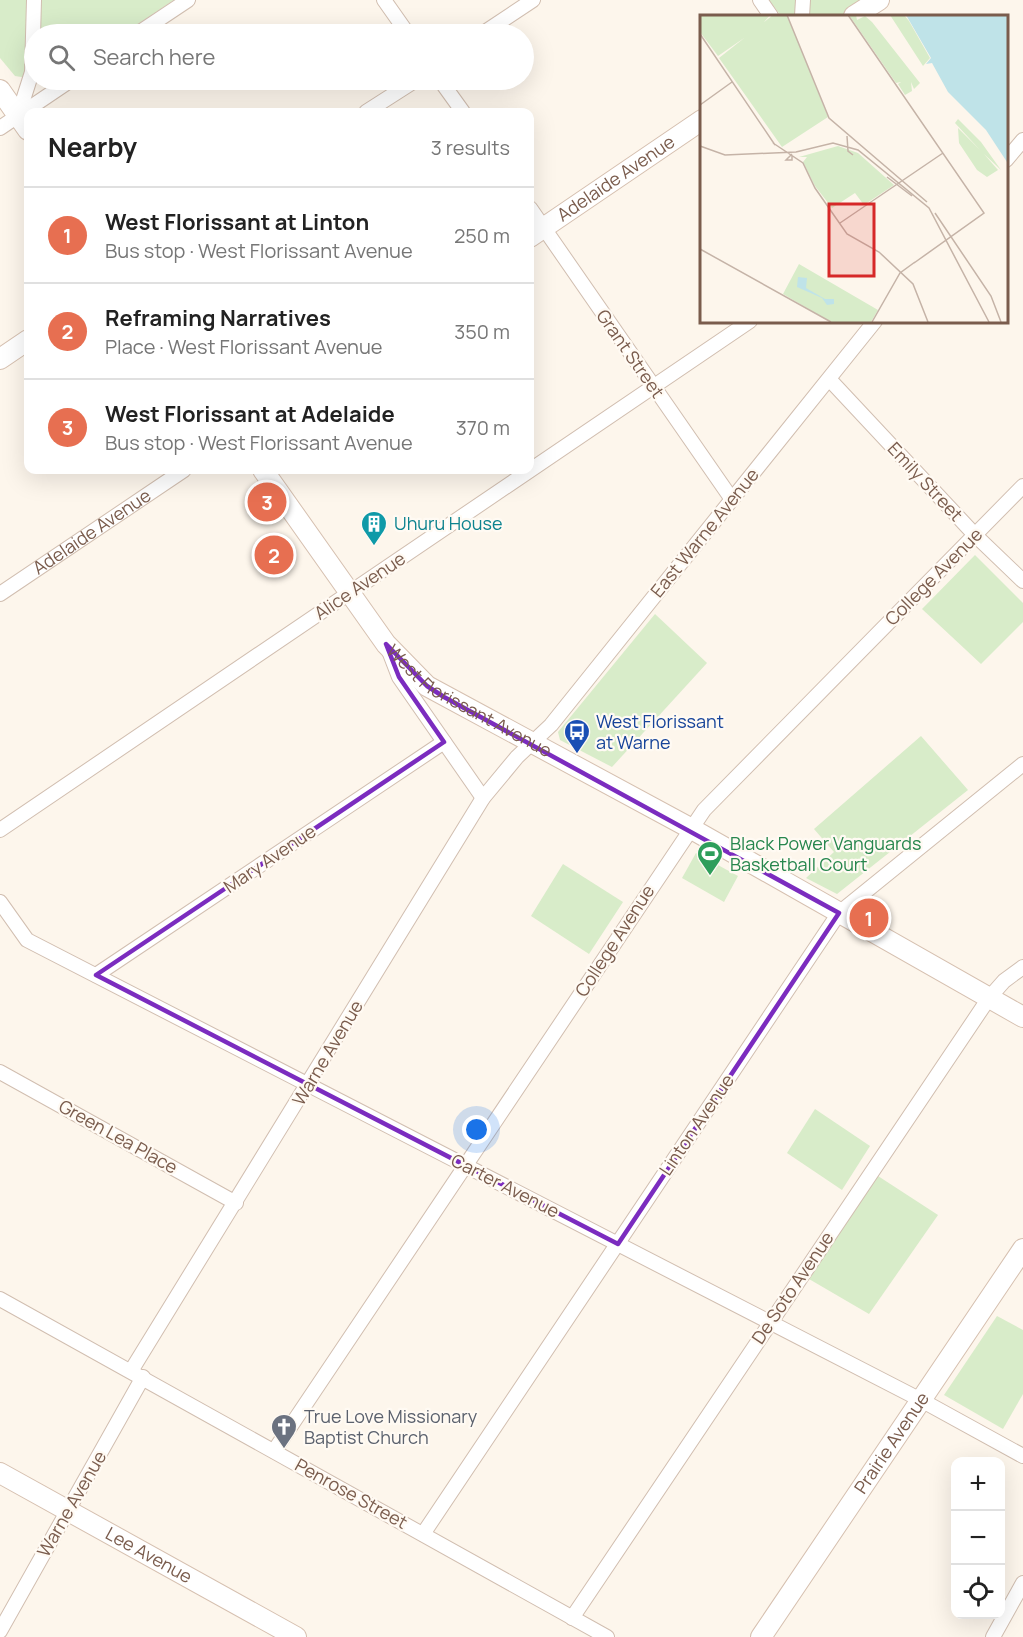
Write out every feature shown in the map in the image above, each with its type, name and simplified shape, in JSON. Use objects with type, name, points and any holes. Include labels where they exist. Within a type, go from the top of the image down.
[{"type":"main road","points":[[856,15],[879,0]]},
{"type":"main road","points":[[0,90],[23,123]]},
{"type":"main road","name":"Adelaide Avenue","points":[[536,233],[700,121]]},
{"type":"main road","points":[[0,359],[24,343]]},
{"type":"main road","name":"West Florissant Avenue","points":[[266,474],[386,644],[427,686],[690,828],[1023,1017]]},
{"type":"main road","name":"Prairie Avenue","points":[[761,1637],[1023,1249]]},
{"type":"main road","name":"Lee Avenue","points":[[0,1473],[296,1637]]},
{"type":"street","points":[[34,0],[35,24]]},
{"type":"street","points":[[35,24],[42,0]]},
{"type":"street","points":[[152,24],[188,0]]},
{"type":"street","points":[[384,0],[401,24]]},
{"type":"street","points":[[497,24],[533,0]]},
{"type":"street","points":[[760,0],[770,15]]},
{"type":"street","points":[[802,15],[803,0]]},
{"type":"street","points":[[26,108],[29,90]]},
{"type":"street","points":[[40,108],[60,90]]},
{"type":"street","points":[[372,108],[400,90]]},
{"type":"street","points":[[447,90],[460,108]]},
{"type":"street","points":[[0,128],[23,123]]},
{"type":"street","points":[[1008,147],[1023,139]]},
{"type":"street","points":[[1008,158],[1023,139]]},
{"type":"street","name":"Grant Street","points":[[536,233],[652,387],[731,498]]},
{"type":"street","name":"Alice Avenue","points":[[534,467],[749,322]]},
{"type":"street","name":"East Warne Avenue","points":[[533,743],[551,724],[731,498],[830,380],[874,322]]},
{"type":"street","name":"Emily Street","points":[[830,380],[975,535],[1023,581]]},
{"type":"street","name":"Adelaide Avenue","points":[[0,594],[178,474]]},
{"type":"street","name":"Alice Avenue","points":[[0,830],[524,474]]},
{"type":"street","name":"College Avenue","points":[[274,1451],[467,1166],[690,828],[704,810],[1023,486]]},
{"type":"street","points":[[386,644],[399,677],[483,798]]},
{"type":"street","name":"Mary Avenue","points":[[96,975],[444,742]]},
{"type":"street","name":"Warne Avenue","points":[[0,1631],[69,1510],[137,1374],[236,1203],[483,798],[517,757],[533,743]]},
{"type":"street","name":"Linton Avenue","points":[[423,1534],[839,913],[1023,764]]},
{"type":"street","name":"Carter Avenue","points":[[0,905],[27,940],[921,1400],[1023,1456]]},
{"type":"street","name":"De Soto Avenue","points":[[572,1618],[989,998],[1004,981],[1023,967]]},
{"type":"street","name":"Green Lea Place","points":[[0,1072],[236,1203]]},
{"type":"street","name":"Penrose Street","points":[[0,1299],[607,1637]]},
{"type":"street","points":[[993,1637],[1023,1583]]},
{"type":"highlighted area","points":[[386,644],[427,686],[444,697],[839,913],[618,1244],[96,975],[444,742],[399,677]]},
{"type":"green space","points":[[0,0],[174,0],[138,24],[24,24],[24,77],[15,76],[0,58]]},
{"type":"green space","points":[[769,0],[866,0],[844,15],[780,15]]},
{"type":"green space","points":[[975,555],[1023,603],[1023,622],[981,664],[922,609]]},
{"type":"green space","points":[[655,614],[707,663],[612,767],[560,740],[558,732]]},
{"type":"green space","points":[[921,736],[968,790],[837,894],[806,878],[834,852],[814,829]]},
{"type":"green space","name":"Black Power Vanguards Basketball Court","points":[[696,853],[738,876],[724,902],[682,878]]},
{"type":"green space","points":[[563,864],[623,902],[589,954],[531,916]]},
{"type":"green space","points":[[815,1109],[870,1146],[842,1190],[787,1153]]},
{"type":"green space","points":[[878,1176],[938,1215],[869,1314],[809,1279]]},
{"type":"green space","points":[[997,1316],[1023,1330],[1023,1394],[1003,1429],[944,1395]]},
{"type":"place","name":"West Florissant at Adelaide","points":[[267,502]]},
{"type":"place","name":"Uhuru House","points":[[374,547]]},
{"type":"place","name":"Reframing Narratives","points":[[274,555]]},
{"type":"place","name":"West Florissant at Warne","points":[[577,755]]},
{"type":"place","name":"Black Power Vanguards Basketball Court","points":[[710,877]]},
{"type":"place","name":"West Florissant at Linton","points":[[869,918]]},
{"type":"place","name":"True Love Missionary Baptist Church","points":[[284,1450]]}]
